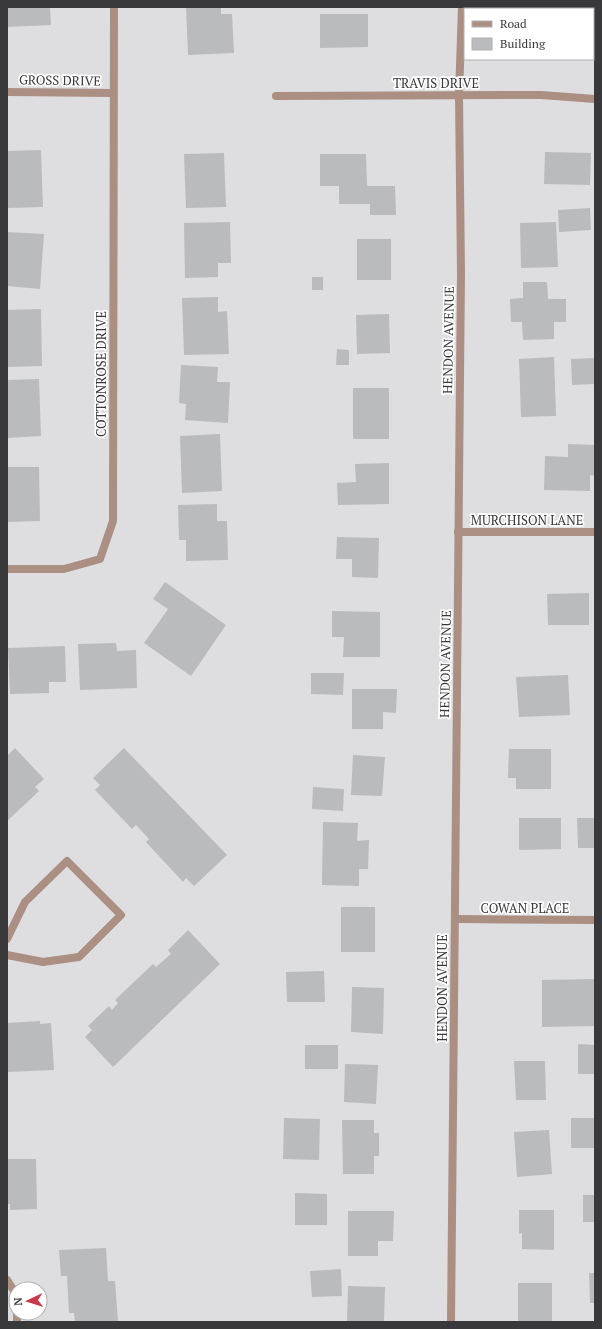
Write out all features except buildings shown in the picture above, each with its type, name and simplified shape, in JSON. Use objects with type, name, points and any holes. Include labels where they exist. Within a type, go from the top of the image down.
[{"type":"street","points":[[113,93],[114,7]]},
{"type":"street","name":"HENDON AVENUE","points":[[451,1322],[461,272],[459,95],[462,7]]},
{"type":"street","name":"GROSS DRIVE","points":[[7,92],[113,93]]},
{"type":"street","name":"COTTONROSE DRIVE","points":[[7,569],[64,570],[100,559],[113,521],[113,93]]},
{"type":"street","name":"TRAVIS DRIVE","points":[[276,96],[541,95],[595,98]]},
{"type":"street","name":"MURCHISON LANE","points":[[458,532],[595,532]]},
{"type":"street","points":[[7,939],[25,902],[67,860],[121,915],[79,957],[43,962],[7,955]]},
{"type":"street","name":"COWAN PLACE","points":[[454,919],[595,920]]}]
